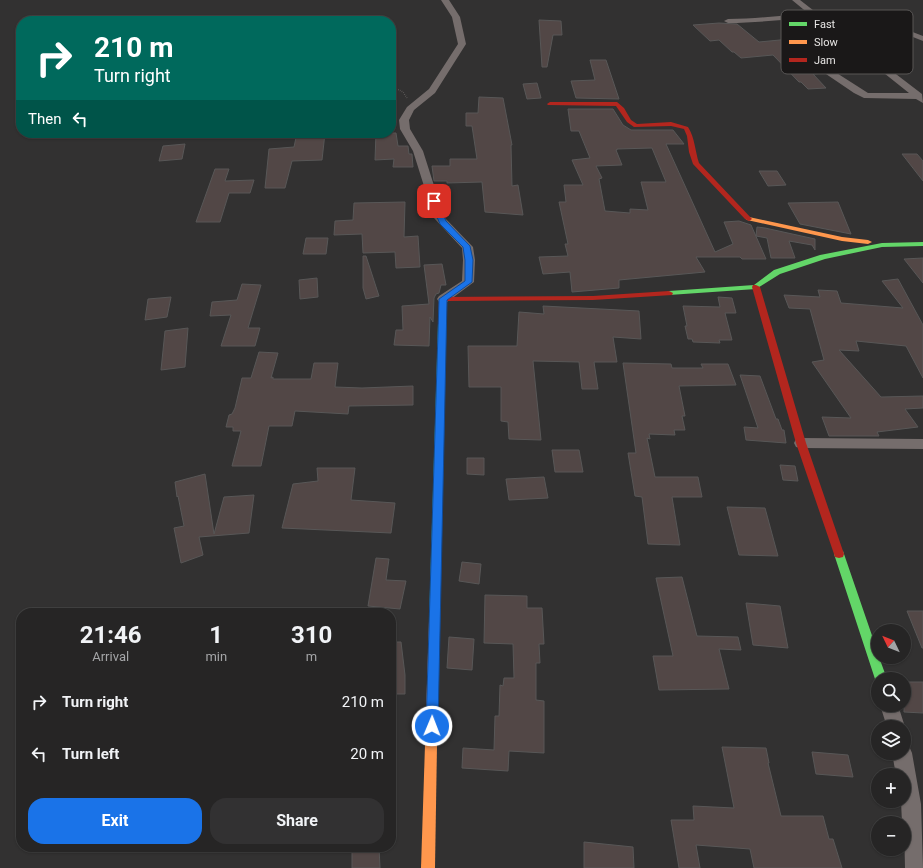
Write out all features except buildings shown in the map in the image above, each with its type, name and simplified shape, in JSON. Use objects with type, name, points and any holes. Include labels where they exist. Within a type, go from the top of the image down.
[{"type":"street","points":[[443,299],[468,282],[469,260],[467,246],[439,218],[418,151],[406,129],[404,120],[410,109],[432,91],[462,44],[456,17],[445,0]]},
{"type":"street","points":[[796,0],[808,10]]},
{"type":"street","points":[[728,21],[756,21],[781,17]]},
{"type":"street","points":[[913,35],[923,39]]},
{"type":"street","points":[[833,74],[859,93],[866,96],[921,98]]},
{"type":"street","points":[[890,74],[921,98]]},
{"type":"street","points":[[550,104],[617,104],[621,106],[628,122],[636,126],[671,124],[686,128],[690,136],[692,152],[696,164],[747,218],[842,239],[882,245],[923,244]]},
{"type":"street","points":[[443,299],[578,298],[756,287],[777,272],[823,258],[882,245]]},
{"type":"street","points":[[756,287],[801,444],[879,672]]},
{"type":"street","points":[[428,868],[443,299]]},
{"type":"street","points":[[801,444],[923,444]]},
{"type":"street","points":[[903,760],[911,804],[915,868]]},
{"type":"path","points":[[396,88],[403,92],[407,99],[416,103]]},
{"type":"traffic: fast","points":[[669,293],[756,287],[777,272],[823,257],[882,245],[923,244]]},
{"type":"traffic: fast","points":[[434,622],[442,324]]},
{"type":"traffic: fast","points":[[839,554],[879,672]]},
{"type":"traffic: slow","points":[[749,219],[842,239],[868,242]]},
{"type":"traffic: slow","points":[[428,868],[434,622]]},
{"type":"traffic: jam","points":[[550,104],[617,104],[622,109],[629,121],[636,126],[671,124],[686,128],[690,136],[692,152],[696,164],[749,219]]},
{"type":"traffic: jam","points":[[756,287],[801,443],[839,554]]},
{"type":"traffic: jam","points":[[442,324],[443,299],[593,298],[669,293]]},
{"type":"route","points":[[432,726],[443,299],[468,282],[469,260],[467,246],[439,218],[434,201]]}]
